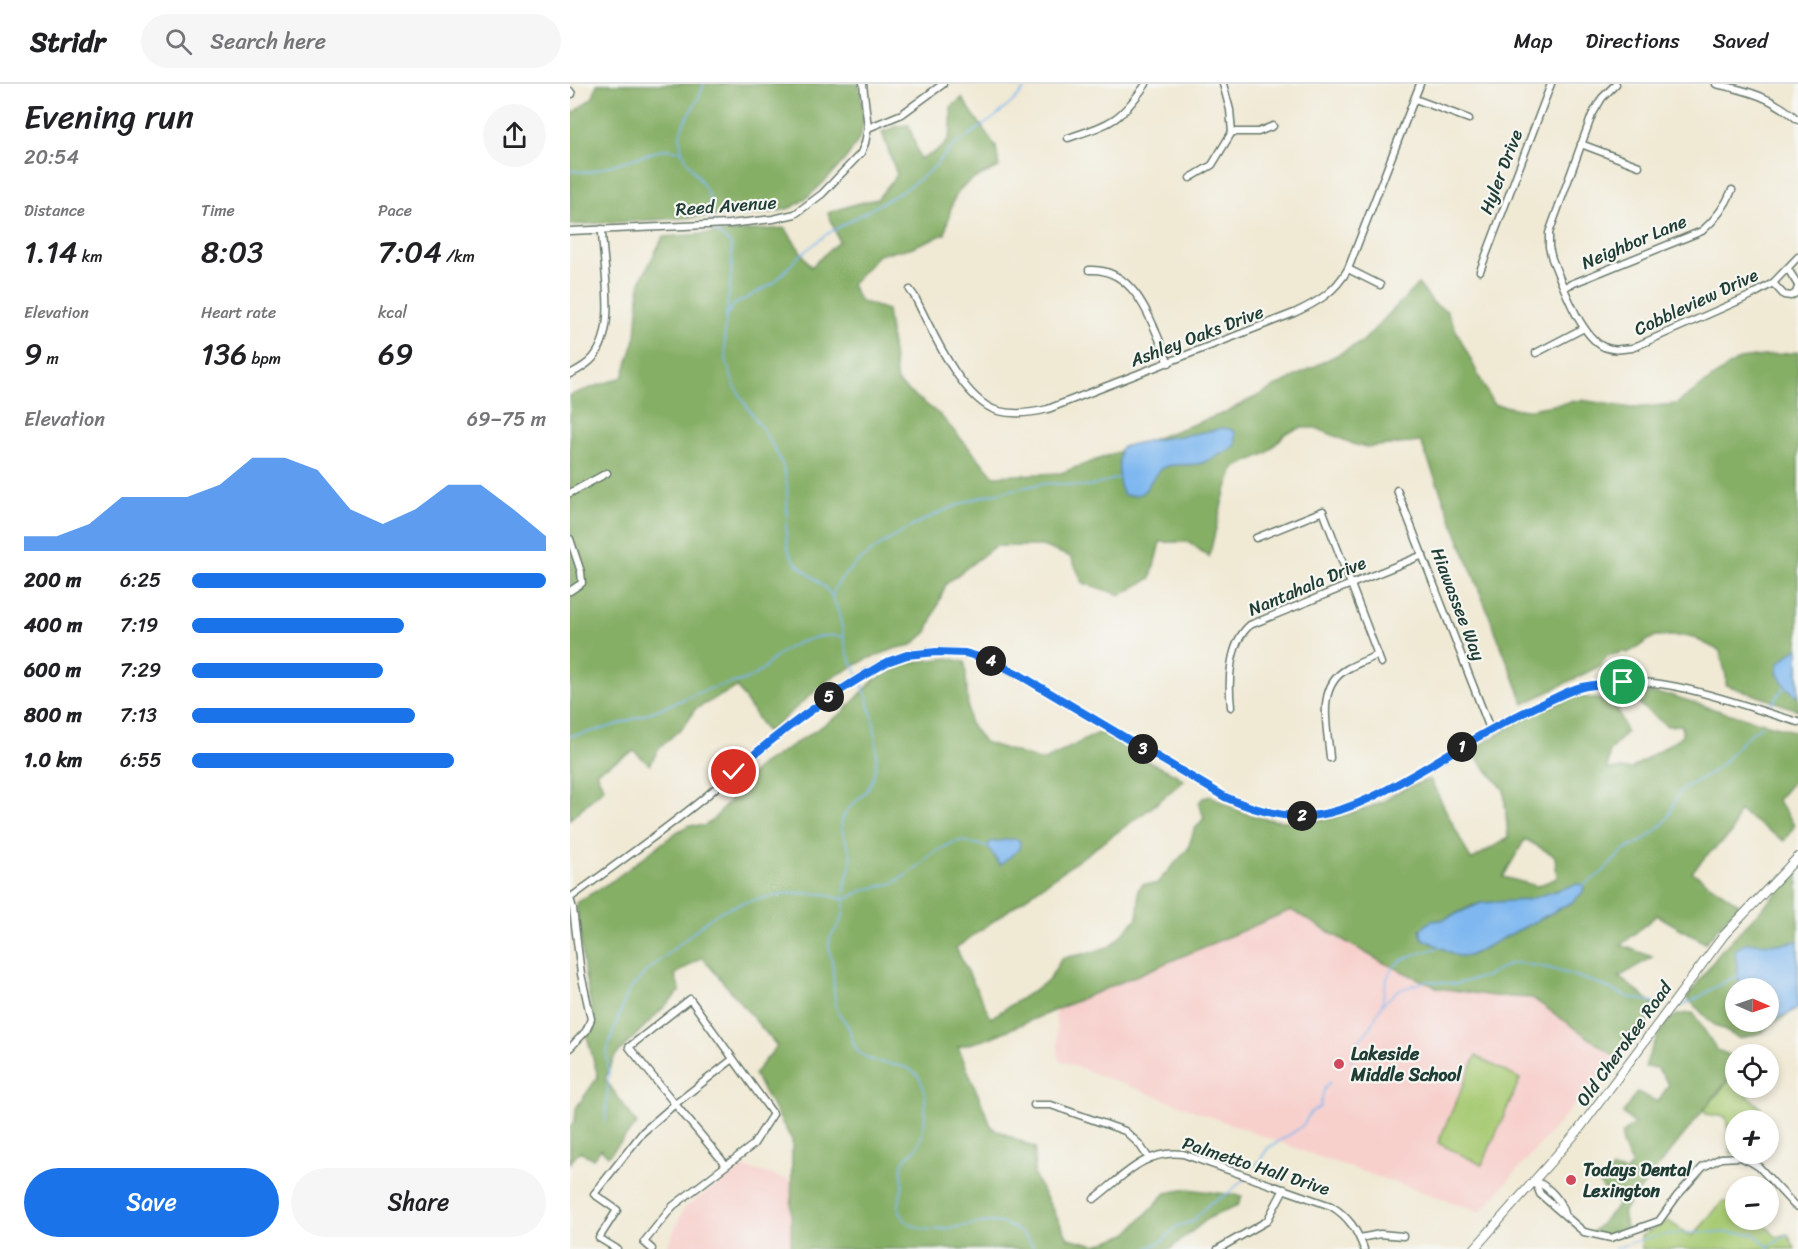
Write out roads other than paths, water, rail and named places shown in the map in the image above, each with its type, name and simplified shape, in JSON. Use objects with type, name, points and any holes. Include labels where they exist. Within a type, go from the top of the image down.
[{"type":"street","name":"Reed Avenue","points":[[570,231],[729,224],[782,218],[800,211],[822,194],[856,159],[865,143],[868,128],[863,84]]},
{"type":"street","points":[[868,128],[902,114],[943,84]]},
{"type":"street","points":[[1068,138],[1106,125],[1117,118],[1130,107],[1146,84]]},
{"type":"street","points":[[1190,178],[1212,165],[1232,132],[1230,110],[1223,84]]},
{"type":"street","name":"Ashley Oaks Drive","points":[[910,290],[954,371],[979,400],[998,411],[1022,413],[1048,409],[1294,314],[1319,302],[1335,288],[1348,269],[1420,84]]},
{"type":"street","name":"Hyler Drive","points":[[1480,271],[1551,84]]},
{"type":"street","name":"Cobbleview Drive","points":[[1617,84],[1598,103],[1549,233],[1550,254],[1564,288],[1592,339],[1605,347],[1619,350],[1632,348],[1752,295],[1773,283],[1798,256]]},
{"type":"street","points":[[1716,84],[1736,86],[1758,94],[1774,102],[1798,120]]},
{"type":"street","points":[[1415,99],[1469,119]]},
{"type":"street","points":[[1232,132],[1258,132],[1273,126]]},
{"type":"street","points":[[1581,144],[1639,166]]},
{"type":"street","name":"Neighbor Lane","points":[[1564,288],[1701,231],[1720,213],[1732,190]]},
{"type":"street","points":[[570,374],[592,359],[605,334],[607,309],[602,229]]},
{"type":"street","points":[[1348,269],[1380,285]]},
{"type":"street","points":[[1773,283],[1784,295],[1791,296],[1796,293],[1798,286],[1788,269]]},
{"type":"street","points":[[1089,270],[1108,271],[1136,293],[1168,363]]},
{"type":"street","points":[[1536,353],[1584,328]]},
{"type":"street","points":[[570,493],[607,473]]},
{"type":"street","name":"Hiawassee Way","points":[[1397,490],[1491,729]]},
{"type":"street","points":[[1256,538],[1323,512],[1381,663]]},
{"type":"street","points":[[570,539],[581,572],[582,583],[570,591]]},
{"type":"street","name":"Nantahala Drive","points":[[1231,707],[1233,658],[1244,630],[1255,622],[1423,555]]},
{"type":"street","points":[[570,1048],[586,1031],[591,1019],[581,974],[570,898],[701,800],[759,750],[844,688],[896,658],[921,653],[953,652],[981,657],[1018,674],[1213,791],[1240,804],[1287,816],[1320,814],[1364,800],[1414,775],[1526,711],[1575,689],[1594,685],[1623,682],[1680,687],[1798,722]]},
{"type":"street","points":[[1330,758],[1326,710],[1329,690],[1340,674],[1377,655]]},
{"type":"street","name":"Old Cherokee Road","points":[[1474,1249],[1535,1181],[1604,1097],[1724,935],[1798,857]]},
{"type":"street","points":[[652,1249],[644,1242],[673,1206],[726,1166],[753,1145],[773,1114],[690,999],[629,1047],[726,1166]]},
{"type":"street","points":[[617,1249],[599,1238],[616,1210],[594,1194],[643,1132],[733,1059]]},
{"type":"street","points":[[1034,1105],[1051,1106],[1125,1131],[1139,1144],[1148,1157],[1094,1199]]},
{"type":"street","name":"Palmetto Hall Drive","points":[[1148,1157],[1165,1153],[1183,1154],[1321,1202],[1343,1213],[1353,1223],[1364,1249]]},
{"type":"street","points":[[1535,1181],[1540,1194],[1584,1232],[1611,1238],[1659,1221],[1677,1196],[1703,1167],[1721,1158],[1740,1156],[1759,1167],[1798,1207]]},
{"type":"street","points":[[1218,1249],[1226,1247],[1267,1221],[1284,1189]]},
{"type":"street","points":[[1360,1238],[1380,1233],[1403,1236]]},
{"type":"water","points":[[1222,428],[1235,432],[1236,445],[1202,463],[1173,465],[1164,468],[1155,475],[1143,492],[1132,496],[1124,495],[1121,490],[1119,473],[1122,447]]},
{"type":"water","points":[[1798,647],[1798,697],[1785,686],[1777,673],[1779,663]]},
{"type":"water","points":[[1015,839],[1020,841],[1019,849],[1000,865],[988,847],[990,842]]},
{"type":"water","points":[[1577,884],[1584,885],[1583,892],[1574,901],[1469,956],[1458,956],[1423,939],[1420,930],[1431,921],[1442,920],[1481,903],[1527,900]]},
{"type":"water","points":[[1798,941],[1798,1007],[1779,1017],[1779,978],[1739,978],[1735,950],[1745,943],[1782,944]]},
{"type":"waterway","points":[[704,84],[680,135],[688,163],[709,197],[709,215],[712,223]]},
{"type":"waterway","points":[[726,315],[734,305],[774,283],[798,257],[827,234],[903,191],[931,170],[951,148],[995,117],[1018,97],[1028,84]]},
{"type":"waterway","points":[[570,171],[589,172],[665,149],[682,151]]},
{"type":"waterway","points":[[714,228],[731,244],[732,258],[725,329],[729,372],[742,399],[775,449],[785,473],[788,548],[795,562],[831,595],[839,615],[847,652],[859,677]]},
{"type":"waterway","points":[[832,596],[839,582],[867,555],[906,530],[958,505],[989,495],[1042,484],[1088,486],[1119,478]]},
{"type":"waterway","points":[[570,736],[620,723],[707,690],[750,678],[782,652],[803,641],[828,636],[843,637]]},
{"type":"waterway","points":[[861,681],[870,706],[876,736],[876,765],[867,790],[847,810],[842,823],[851,860],[841,922],[829,942],[837,1009],[848,1025],[859,1052],[877,1062],[908,1068],[922,1082],[925,1096],[924,1123],[919,1144],[902,1165],[903,1184],[899,1201],[902,1215],[909,1223],[931,1230],[991,1222],[1005,1224],[1027,1238],[1035,1249]]},
{"type":"waterway","points":[[1771,705],[1785,686]]},
{"type":"waterway","points":[[1584,885],[1603,872],[1623,851],[1644,840],[1661,826],[1668,818],[1679,792],[1713,771],[1746,737],[1762,726]]},
{"type":"waterway","points":[[605,1122],[609,1072],[607,1054],[628,992],[645,973],[709,919],[721,911],[745,902],[790,893],[824,894],[845,900],[864,890],[894,883],[914,870],[933,853],[954,842],[963,841],[988,847]]},
{"type":"waterway","points":[[1382,1004],[1387,979],[1397,964],[1410,956],[1441,947]]},
{"type":"waterway","points":[[1351,1062],[1357,1043],[1369,1029],[1381,1006],[1397,991],[1426,981],[1456,984],[1487,976],[1509,964],[1518,963],[1549,968],[1597,983],[1628,997],[1663,1004]]},
{"type":"waterway","points":[[1681,1006],[1738,976]]},
{"type":"waterway","points":[[1256,1166],[1268,1148],[1297,1130],[1311,1112],[1320,1107],[1324,1089],[1330,1082]]},
{"type":"waterway","points":[[1147,1249],[1164,1240],[1177,1226],[1192,1222],[1210,1203],[1226,1195],[1243,1180]]},
{"type":"waterway","points":[[1615,1249],[1649,1238],[1702,1232],[1755,1234],[1768,1247],[1788,1234]]},
{"type":"place","name":"Lakeside Middle School","points":[[1339,1064]]},
{"type":"place","name":"Todays Dental Lexington","points":[[1571,1180]]}]
